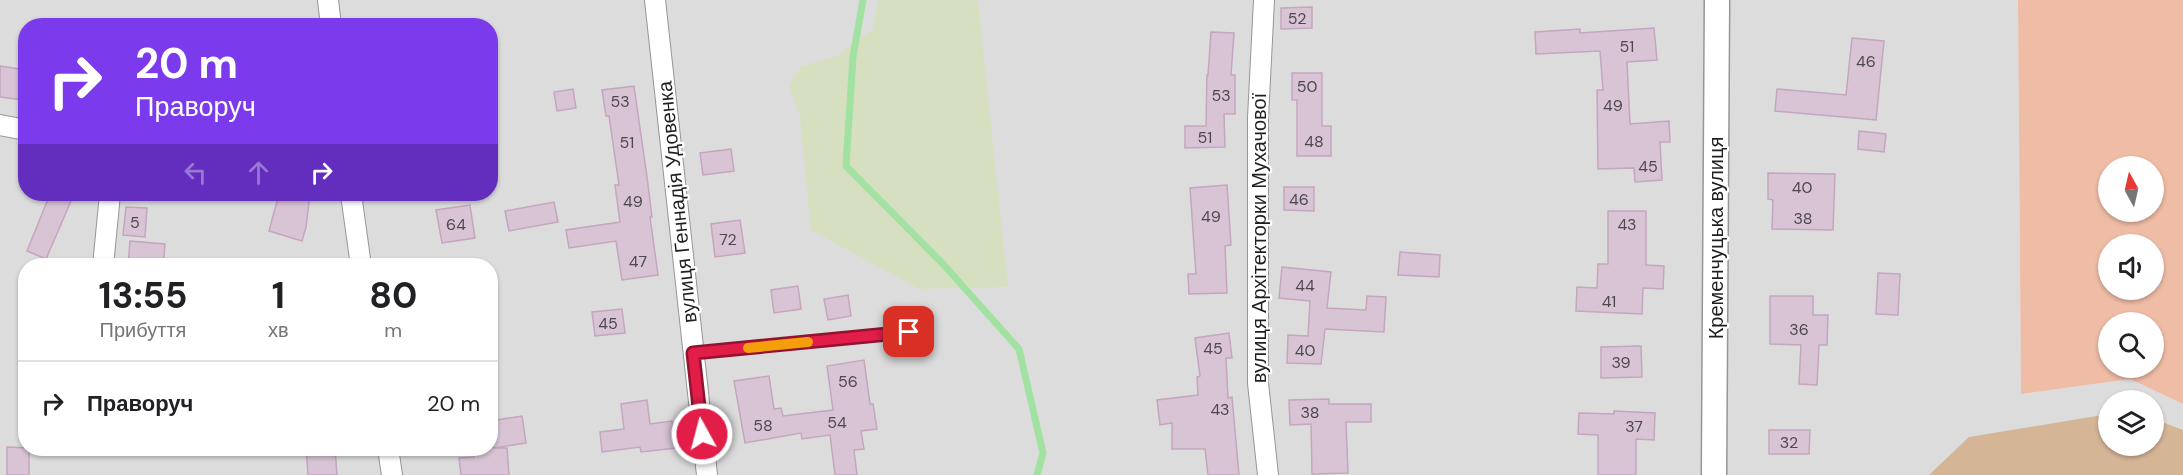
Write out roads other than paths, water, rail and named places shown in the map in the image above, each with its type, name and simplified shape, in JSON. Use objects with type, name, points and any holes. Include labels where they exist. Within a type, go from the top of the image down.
[{"type":"street","points":[[328,0],[330,18]]},
{"type":"street","name":"вулиця Геннадія Удовенка","points":[[656,0],[707,475]]},
{"type":"street","name":"вулиця Архітекторки Мухачової","points":[[1264,0],[1258,118],[1258,383],[1268,475]]},
{"type":"street","name":"Кременчуцька вулиця","points":[[1714,475],[1717,0]]},
{"type":"street","points":[[0,125],[18,128]]},
{"type":"street","points":[[104,258],[109,201]]},
{"type":"street","points":[[352,201],[360,258]]},
{"type":"street","points":[[389,456],[392,475]]},
{"type":"lane","points":[[693,353],[909,332]]},
{"type":"waterway","points":[[863,0],[853,57],[846,166],[943,264],[1019,349],[1043,453],[1037,475]]}]
